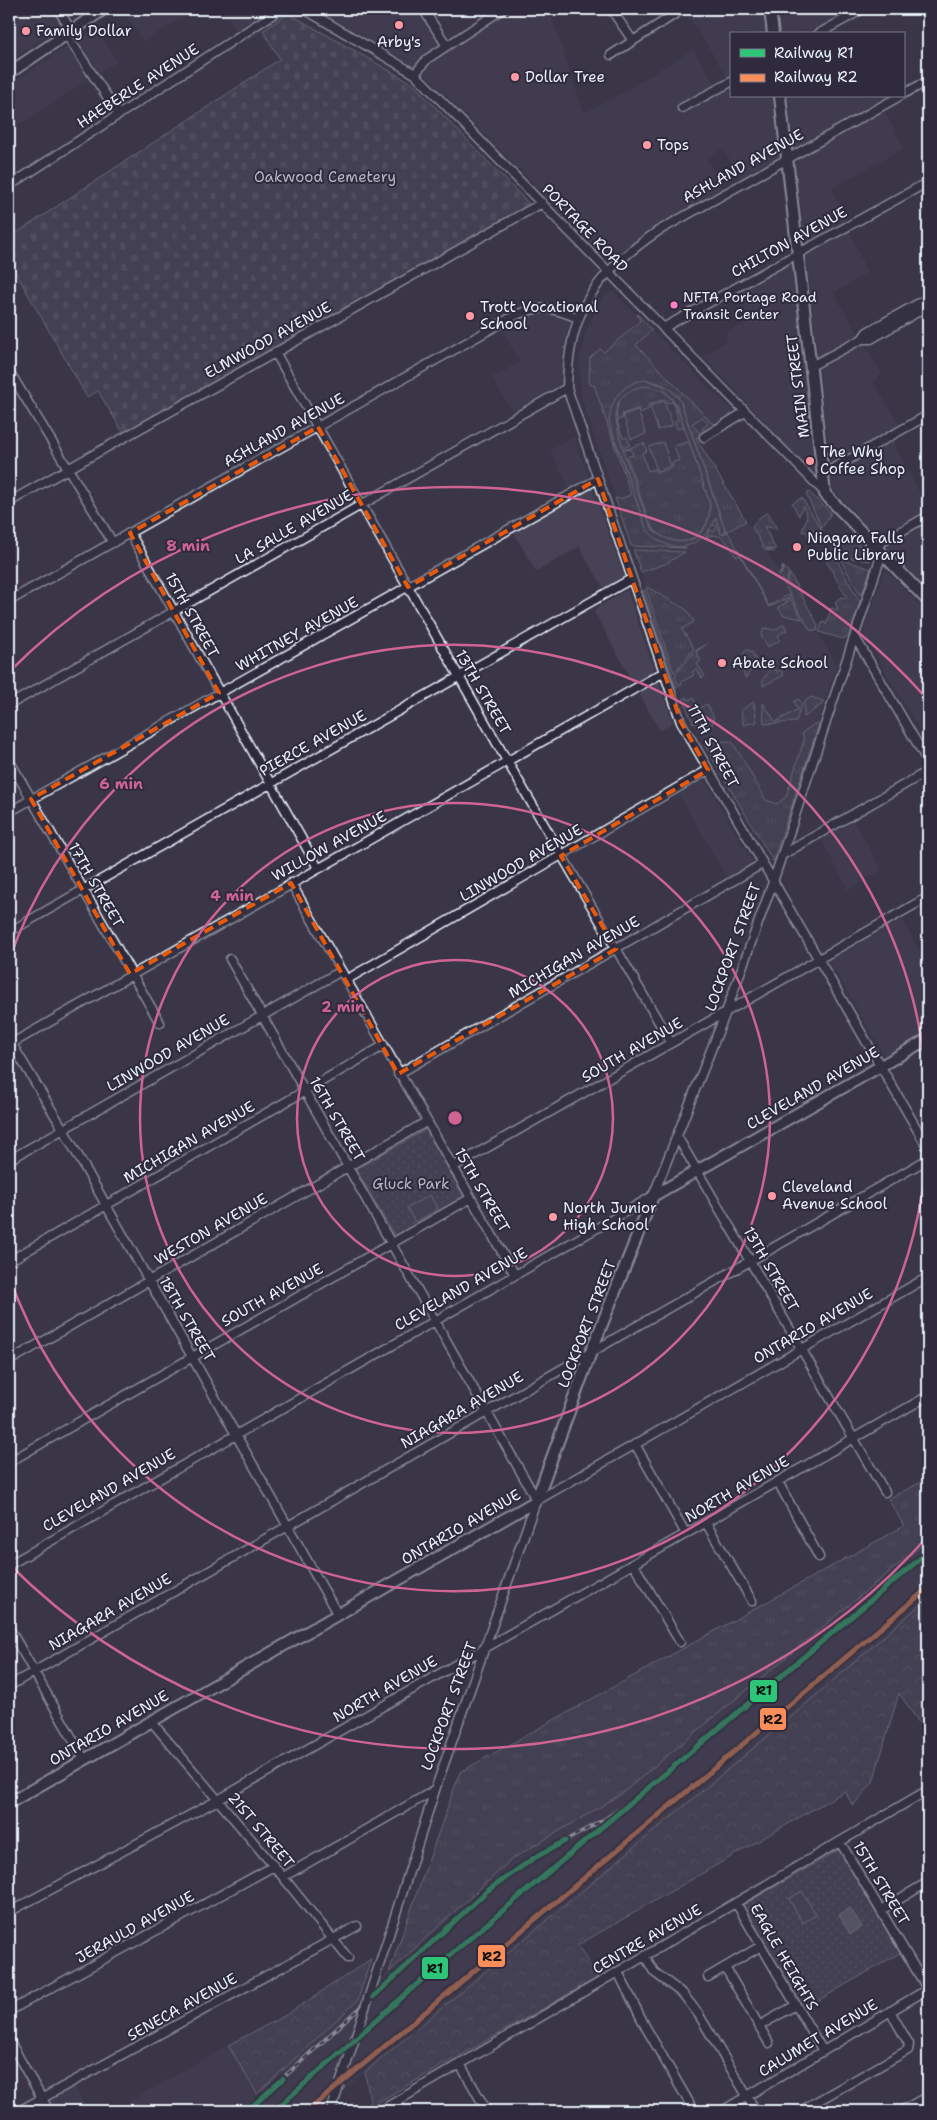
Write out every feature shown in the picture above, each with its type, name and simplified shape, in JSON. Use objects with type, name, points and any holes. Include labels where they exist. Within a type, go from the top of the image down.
[{"type":"main road","points":[[9,73],[104,9]]},
{"type":"main road","points":[[770,9],[773,32]]},
{"type":"main road","name":"MAIN STREET","points":[[780,98],[826,494]]},
{"type":"main road","points":[[826,494],[928,601]]},
{"type":"main road","name":"CLEVELAND AVENUE","points":[[653,1196],[928,1039]]},
{"type":"main road","name":"LOCKPORT STREET","points":[[536,1502],[591,1352],[653,1196]]},
{"type":"main road","name":"ONTARIO AVENUE","points":[[9,1803],[536,1502]]},
{"type":"street","points":[[58,9],[68,32],[119,115]]},
{"type":"street","name":"HAEBERLE AVENUE","points":[[9,186],[281,9]]},
{"type":"street","name":"PORTAGE ROAD","points":[[304,9],[415,74],[826,494]]},
{"type":"street","points":[[423,9],[447,46]]},
{"type":"street","points":[[415,74],[427,59],[503,9]]},
{"type":"street","points":[[611,9],[633,41]]},
{"type":"street","points":[[611,55],[684,9]]},
{"type":"street","points":[[822,32],[863,9]]},
{"type":"street","name":"ASHLAND AVENUE","points":[[904,94],[928,81]]},
{"type":"street","points":[[682,108],[730,83]]},
{"type":"street","name":"ASHLAND AVENUE","points":[[607,271],[658,230],[786,157],[896,98]]},
{"type":"street","name":"CHILTON AVENUE","points":[[663,328],[928,182]]},
{"type":"street","name":"ELMWOOD AVENUE","points":[[9,502],[542,203]]},
{"type":"street","name":"11TH STREET","points":[[607,271],[578,318],[568,361],[567,388],[681,722],[928,1148]]},
{"type":"street","points":[[810,366],[862,339],[867,332],[927,303]]},
{"type":"street","name":"ASHLAND AVENUE","points":[[9,601],[527,310],[549,308],[578,318]]},
{"type":"street","name":"13TH STREET","points":[[275,352],[363,504],[507,761],[672,1043]]},
{"type":"street","points":[[9,371],[112,542]]},
{"type":"street","name":"LA SALLE AVENUE","points":[[9,705],[567,388]]},
{"type":"street","points":[[704,437],[745,412]]},
{"type":"street","points":[[823,474],[928,415]]},
{"type":"street","name":"WHITNEY AVENUE","points":[[9,812],[598,479]]},
{"type":"street","points":[[879,549],[928,516]]},
{"type":"street","name":"15TH STREET","points":[[130,533],[318,868]]},
{"type":"street","name":"LOCKPORT STREET","points":[[653,1196],[678,1138],[773,882],[855,637],[879,549]]},
{"type":"street","name":"PIERCE AVENUE","points":[[9,932],[631,579]]},
{"type":"street","points":[[855,637],[928,762]]},
{"type":"street","name":"WILLOW AVENUE","points":[[10,1042],[664,672]]},
{"type":"street","name":"17TH STREET","points":[[9,760],[130,974],[160,1023]]},
{"type":"street","name":"LINWOOD AVENUE","points":[[346,980],[708,770]]},
{"type":"street","points":[[782,855],[928,771]]},
{"type":"street","name":"MICHIGAN AVENUE","points":[[398,1074],[762,864]]},
{"type":"street","name":"15TH STREET","points":[[291,883],[398,1074],[515,1275]]},
{"type":"street","name":"SOUTH AVENUE","points":[[453,1167],[928,897]]},
{"type":"street","name":"16TH STREET","points":[[230,959],[437,1320],[536,1502]]},
{"type":"street","name":"LINWOOD AVENUE","points":[[9,1160],[341,971]]},
{"type":"street","name":"18TH STREET","points":[[10,1042],[63,1129],[338,1615]]},
{"type":"street","name":"MICHIGAN AVENUE","points":[[9,1260],[383,1046]]},
{"type":"street","name":"WESTON AVENUE","points":[[9,1361],[426,1122]]},
{"type":"street","name":"13TH STREET","points":[[678,1138],[885,1492]]},
{"type":"street","name":"NIAGARA AVENUE","points":[[9,1686],[928,1159]]},
{"type":"street","name":"CLEVELAND AVENUE","points":[[9,1564],[653,1196]]},
{"type":"street","name":"SOUTH AVENUE","points":[[9,1462],[471,1198]]},
{"type":"street","name":"ONTARIO AVENUE","points":[[536,1502],[928,1277]]},
{"type":"street","name":"NORTH AVENUE","points":[[9,1912],[218,1800],[928,1396]]},
{"type":"street","points":[[635,1444],[686,1534]]},
{"type":"street","points":[[778,1482],[820,1557]]},
{"type":"street","name":"LOCKPORT STREET","points":[[331,2111],[435,1790],[536,1502]]},
{"type":"street","points":[[706,1523],[752,1601]]},
{"type":"street","points":[[634,1565],[680,1642]]},
{"type":"street","points":[[9,1628],[84,1759]]},
{"type":"street","name":"21ST STREET","points":[[151,1721],[274,1866],[348,1958]]},
{"type":"street","points":[[283,1877],[435,1790]]},
{"type":"street","name":"CENTRE AVENUE","points":[[385,2110],[460,2064],[928,1790]]},
{"type":"street","name":"15TH STREET","points":[[840,1842],[928,1990]]},
{"type":"street","name":"JERAULD AVENUE","points":[[9,2011],[274,1866]]},
{"type":"street","points":[[881,1910],[928,1882]]},
{"type":"street","name":"EAGLE HEIGHTS","points":[[736,1903],[823,2052]]},
{"type":"street","name":"SENECA AVENUE","points":[[19,2111],[357,1926]]},
{"type":"street","points":[[708,1977],[762,1946]]},
{"type":"street","points":[[645,1956],[654,1972],[683,1994],[700,2015],[756,2111]]},
{"type":"street","points":[[725,1968],[769,2043]]},
{"type":"street","points":[[618,1972],[645,2026],[694,2111]]},
{"type":"street","name":"CALUMET AVENUE","points":[[722,2111],[928,1990]]},
{"type":"street","points":[[759,2026],[796,2005]]},
{"type":"street","points":[[806,2111],[807,2107],[908,2050],[909,2044],[890,2011]]},
{"type":"street","points":[[9,2040],[49,2111]]},
{"type":"street","points":[[460,2064],[487,2111]]},
{"type":"street","points":[[901,2111],[928,2096]]},
{"type":"highlighted area","points":[[318,427],[408,587],[598,479],[681,722],[708,770],[561,856],[616,949],[398,1074],[291,883],[130,974],[31,799],[219,693],[130,533]]},
{"type":"shaded area","points":[[30,9],[51,9],[61,24],[60,27],[9,61],[9,23]]},
{"type":"shaded area","points":[[196,9],[144,42],[122,10]]},
{"type":"shaded area","points":[[223,9],[281,9],[288,13],[245,43]]},
{"type":"shaded area","points":[[317,9],[430,9],[452,42],[503,9],[549,9],[584,113],[622,93],[693,49],[716,85],[728,78],[684,9],[764,9],[767,32],[730,32],[730,98],[774,98],[780,157],[741,179],[723,149],[706,158],[728,197],[646,246],[619,270],[421,70]]},
{"type":"shaded area","points":[[779,9],[843,9],[847,17],[821,32],[781,32]]},
{"type":"shaded area","points":[[96,28],[117,61],[9,131],[9,85]]},
{"type":"shaded area","points":[[788,98],[884,98],[879,100],[904,148],[832,188],[867,273],[834,293],[882,374],[873,382],[900,425],[887,432],[928,508],[928,592],[833,489]]},
{"type":"shaded area","points":[[790,254],[819,479],[703,356],[728,340],[725,334],[750,320],[733,286]]},
{"type":"shaded area","points":[[613,291],[735,414],[696,438],[746,521],[837,664],[773,861],[691,721],[581,398],[579,362],[586,332],[594,313],[605,295]]},
{"type":"shaded area","points":[[538,305],[573,311],[562,358],[561,384],[512,411],[492,378],[520,362],[498,323],[523,309]]},
{"type":"shaded area","points":[[574,437],[625,579],[605,590],[579,547],[536,572],[510,526],[572,492],[550,450]]},
{"type":"shaded area","points":[[885,569],[928,614],[928,744],[863,634]]},
{"type":"shaded area","points":[[627,590],[673,723],[660,731],[593,610]]},
{"type":"shaded area","points":[[703,777],[754,865],[728,880],[678,793]]},
{"type":"shaded area","points":[[847,810],[882,870],[848,890],[815,828]]},
{"type":"shaded area","points":[[902,919],[923,958],[928,955],[928,1032],[885,1056],[829,961]]},
{"type":"shaded area","points":[[928,1540],[928,1598],[799,1710],[385,2054],[320,2111],[112,2111],[228,2045],[257,2094],[512,1859],[620,1795]]},
{"type":"shaded area","points":[[69,2076],[88,2111],[9,2111],[9,2108]]},
{"type":"green space","name":"Oakwood Cemetery","points":[[288,13],[413,84],[530,205],[126,432],[122,431],[98,391],[87,397],[9,261],[9,238],[280,59],[263,31]]},
{"type":"green space","points":[[637,314],[652,330],[636,345],[713,424],[718,423],[705,433],[702,429],[708,423],[702,417],[692,424],[702,435],[696,438],[746,521],[726,532],[680,400],[673,392],[662,385],[647,380],[615,398],[612,432],[618,450],[616,450],[594,385],[589,385],[590,358],[600,349],[604,352],[640,321]]},
{"type":"green space","points":[[647,380],[669,388],[680,400],[726,533],[721,534],[716,518],[710,529],[694,543],[674,546],[664,544],[646,528],[609,422],[612,406],[620,393],[631,384]],"holes":[[[646,386],[664,390],[677,405],[710,504],[709,516],[700,534],[692,539],[683,541],[673,541],[653,530],[630,471],[616,421],[617,406],[626,393]]]},
{"type":"green space","points":[[653,386],[670,397],[673,402],[667,403],[665,399],[648,405],[649,409],[640,413],[638,409],[622,414],[623,418],[617,421],[623,438],[627,437],[630,445],[623,448],[617,425],[616,415],[622,397],[628,391],[639,387]]},
{"type":"green space","points":[[664,401],[673,425],[658,430],[650,406]]},
{"type":"green space","points":[[673,402],[684,427],[677,429],[675,421],[678,419]]},
{"type":"green space","points":[[638,410],[646,434],[631,439],[623,415]]},
{"type":"green space","points":[[663,442],[671,466],[657,471],[649,447]]},
{"type":"green space","points":[[687,442],[690,444],[710,504],[704,528],[696,536],[677,542],[657,533],[649,522],[627,457],[633,455],[631,449],[624,450],[644,443],[647,451],[642,453],[648,471],[655,469],[657,473],[673,467],[672,463],[679,460],[674,446]]},
{"type":"green space","points":[[619,451],[646,528],[673,547],[686,548],[631,546],[615,498],[619,499],[631,495],[617,452]]},
{"type":"green space","points":[[809,492],[831,513],[822,528],[806,494]]},
{"type":"green space","points":[[802,498],[822,530],[822,534],[816,540],[816,534],[812,528],[809,537],[805,531],[802,532],[807,516],[803,506],[799,516],[792,503]]},
{"type":"green space","points":[[768,512],[777,529],[764,526],[776,550],[766,548],[774,552],[765,550],[752,527],[760,517]]},
{"type":"green space","points":[[716,517],[729,534],[769,606],[788,595],[790,598],[769,607],[740,555],[736,557],[721,537],[712,535],[706,537],[710,530],[714,532],[717,527],[713,525]]},
{"type":"green space","points":[[857,541],[870,561],[838,556],[833,547]]},
{"type":"green space","points":[[633,550],[685,552],[665,564],[641,572]]},
{"type":"green space","points":[[823,555],[836,559],[860,602],[850,635],[843,639],[819,632],[823,621],[826,625],[831,608],[838,610],[835,602],[841,597],[847,598]]},
{"type":"green space","points":[[840,559],[871,569],[861,596]]},
{"type":"green space","points":[[783,566],[781,575],[784,567],[789,573],[786,583],[790,574],[818,625],[817,631],[810,630],[779,575]]},
{"type":"green space","points":[[647,587],[687,610],[694,622],[682,629],[694,649],[674,673],[646,589]]},
{"type":"green space","points":[[644,590],[677,688],[675,687],[642,591]]},
{"type":"green space","points":[[791,600],[802,619],[783,615],[778,607]]},
{"type":"green space","points":[[784,624],[787,630],[778,635],[780,640],[768,647],[761,636],[764,628],[775,630]]},
{"type":"green space","points":[[708,643],[696,652],[701,661],[697,664],[705,676],[702,678],[697,669],[692,672],[694,675],[683,681],[679,687],[675,675],[695,651]]},
{"type":"green space","points":[[747,650],[751,651],[756,660],[746,678],[740,667],[749,662],[743,653]]},
{"type":"green space","points":[[769,659],[777,672],[781,670],[784,675],[763,686],[763,680],[772,666]]},
{"type":"green space","points":[[686,697],[688,700],[693,698],[699,708],[707,704],[714,718],[712,725],[693,723],[683,699]]},
{"type":"green space","points":[[811,697],[824,703],[804,717],[804,702]]},
{"type":"green space","points":[[798,699],[802,703],[796,722],[764,724],[763,703],[776,722],[798,709],[794,702]]},
{"type":"green space","points":[[754,702],[757,722],[743,725],[741,710]]},
{"type":"green space","points":[[814,724],[819,724],[773,861],[705,746],[705,742],[732,741],[766,800],[777,804],[786,797],[804,740],[802,733]]},
{"type":"green space","name":"Gluck Park","points":[[427,1129],[466,1198],[396,1238],[356,1169]]},
{"type":"green space","points":[[430,1195],[438,1209],[415,1222],[407,1208]]},
{"type":"green space","points":[[928,1460],[928,1540],[620,1795],[512,1859],[389,1972],[460,1772],[904,1526],[888,1499],[927,1479],[920,1466]]},
{"type":"green space","points":[[928,1598],[928,1646],[921,1651],[928,1665],[928,1736],[899,1693],[873,1782],[853,1806],[845,1791],[578,1945],[597,1978],[371,2106],[365,2072],[799,1710]]},
{"type":"green space","points":[[839,1850],[900,1953],[802,2010],[741,1906]]},
{"type":"green space","points":[[802,1891],[816,1915],[803,1923],[789,1899]]},
{"type":"green space","points":[[371,1959],[358,2000],[257,2094],[228,2045],[286,2015]]},
{"type":"water","points":[[850,1908],[862,1927],[850,1934],[839,1915]]},
{"type":"railway","points":[[308,2111],[928,1588]]},
{"type":"railway","points":[[247,2111],[487,1891],[534,1858],[605,1819],[644,1791]]},
{"type":"rail line","name":"R1","points":[[274,2111],[443,1961],[928,1552]]},
{"type":"rail line","name":"R2","points":[[308,2111],[928,1588]]},
{"type":"rail line","name":"R1","points":[[373,1997],[487,1891],[534,1858],[565,1841]]},
{"type":"rail line","name":"R1","points":[[247,2111],[283,2079]]},
{"type":"place","name":"Arby's","points":[[399,25]]},
{"type":"place","name":"Family Dollar","points":[[26,31]]},
{"type":"place","name":"Dollar Tree","points":[[515,77]]},
{"type":"place","name":"Tops","points":[[647,145]]},
{"type":"place","name":"NFTA Portage Road Transit Center","points":[[674,305]]},
{"type":"place","name":"Trott Vocational School","points":[[470,316]]},
{"type":"place","name":"The Why Coffee Shop","points":[[810,461]]},
{"type":"place","name":"Niagara Falls Public Library","points":[[797,547]]},
{"type":"place","name":"Abate School","points":[[722,663]]},
{"type":"place","name":"Cleveland Avenue School","points":[[772,1196]]},
{"type":"place","name":"North Junior High School","points":[[553,1217]]}]
